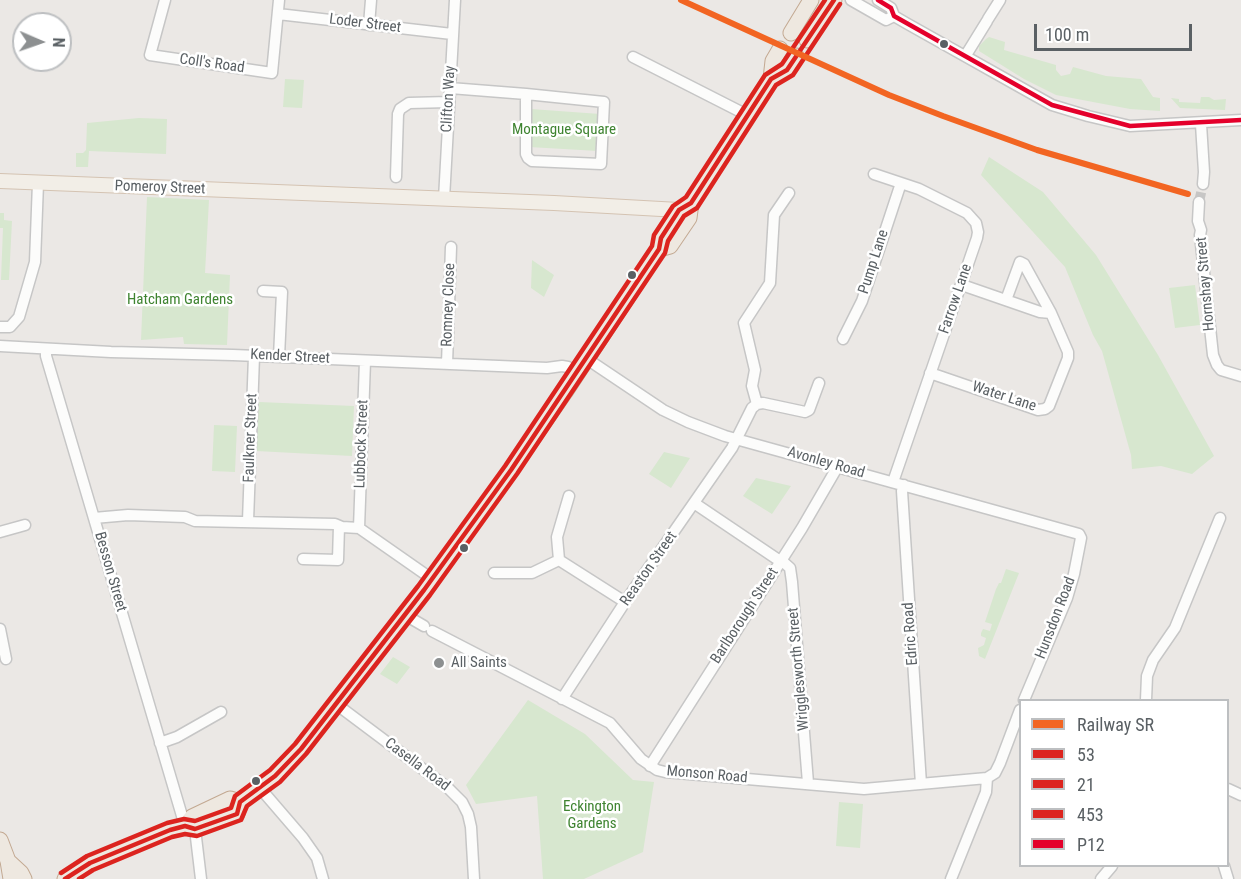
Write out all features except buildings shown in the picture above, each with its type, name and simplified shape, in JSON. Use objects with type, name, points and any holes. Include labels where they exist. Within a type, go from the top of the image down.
[{"type":"highway","points":[[791,33],[812,0]]},
{"type":"highway","points":[[807,40],[834,0]]},
{"type":"highway","points":[[771,79],[773,61],[780,49]]},
{"type":"highway","points":[[65,879],[100,859],[170,830],[190,828],[237,814],[240,802],[260,788],[301,749],[432,579],[587,359],[659,249],[670,246],[689,218],[685,207],[771,79],[786,70],[796,56]]},
{"type":"highway","points":[[0,840],[8,861],[11,879]]},
{"type":"highway","points":[[8,861],[24,879]]},
{"type":"main road","name":"Pomeroy Street","points":[[0,181],[685,207]]},
{"type":"street","name":"Coll's Road","points":[[165,0],[150,55],[272,73],[278,14]]},
{"type":"street","points":[[278,14],[279,0]]},
{"type":"street","points":[[369,25],[371,0]]},
{"type":"street","name":"Clifton Way","points":[[444,199],[455,0]]},
{"type":"street","points":[[851,0],[886,20],[894,16]]},
{"type":"street","points":[[878,0],[891,8],[894,16],[1039,98],[1088,116],[1130,126],[1201,124],[1241,120]]},
{"type":"street","points":[[966,56],[1000,0]]},
{"type":"street","name":"Loder Street","points":[[278,14],[452,34]]},
{"type":"street","points":[[633,57],[747,115]]},
{"type":"street","points":[[450,88],[526,94],[604,102],[601,164],[528,158],[526,154],[526,94]]},
{"type":"street","points":[[396,177],[400,109],[409,103],[449,102]]},
{"type":"street","points":[[1201,124],[1203,184]]},
{"type":"street","name":"Farrow Lane","points":[[874,174],[919,189],[967,213],[976,224],[977,238],[930,373],[898,483]]},
{"type":"street","points":[[0,327],[10,327],[19,317],[35,262],[38,183]]},
{"type":"street","name":"Pump Lane","points":[[843,339],[862,301],[901,183]]},
{"type":"street","points":[[789,194],[774,214],[770,283],[744,323],[755,370],[752,386],[757,404],[763,403],[805,411],[809,410],[819,383]]},
{"type":"street","name":"Hornshay Street","points":[[1199,202],[1198,221],[1213,355],[1216,365],[1221,370],[1241,376]]},
{"type":"street","name":"Romney Close","points":[[447,364],[451,247]]},
{"type":"street","name":"Water Lane","points":[[930,373],[1038,410],[1044,409],[1053,401],[1068,358],[1066,345],[1024,264],[1020,262],[1006,300]]},
{"type":"street","points":[[962,285],[1040,312],[1051,313]]},
{"type":"street","points":[[262,291],[282,292],[279,357]]},
{"type":"street","name":"Kender Street","points":[[0,346],[46,350],[547,368],[554,366],[568,367],[578,372]]},
{"type":"street","name":"Besson Street","points":[[46,350],[53,382],[175,795],[190,828],[201,879]]},
{"type":"street","name":"Faulkner Street","points":[[248,521],[254,356]]},
{"type":"street","name":"Avonley Road","points":[[587,359],[663,410],[688,422],[736,439],[1079,534]]},
{"type":"street","name":"Lubbock Street","points":[[359,528],[365,361]]},
{"type":"street","name":"Reaston Street","points":[[557,697],[732,448],[752,408],[757,404]]},
{"type":"street","name":"Barlborough Street","points":[[650,766],[802,528],[838,466]]},
{"type":"street","name":"Edric Road","points":[[898,483],[902,491],[921,784]]},
{"type":"street","points":[[559,560],[557,537],[569,496]]},
{"type":"street","points":[[694,503],[781,560]]},
{"type":"street","points":[[94,518],[128,515],[185,517],[195,521],[248,521],[359,528],[432,579]]},
{"type":"street","points":[[1146,699],[1147,676],[1153,660],[1175,628],[1220,518]]},
{"type":"street","points":[[0,532],[24,525]]},
{"type":"street","points":[[303,559],[338,560],[339,526]]},
{"type":"street","name":"Hunsdon Road","points":[[1024,699],[1069,592],[1081,538],[1079,534]]},
{"type":"street","points":[[494,573],[532,573],[559,560]]},
{"type":"street","points":[[559,560],[625,603]]},
{"type":"street","name":"Wrigglesworth Street","points":[[781,560],[787,564],[791,572],[808,783]]},
{"type":"street","name":"Monson Road","points":[[405,615],[610,723],[641,759],[657,770],[864,789],[987,778]]},
{"type":"street","points":[[0,629],[6,659]]},
{"type":"street","name":"Casella Road","points":[[336,704],[448,788],[462,802],[471,827],[474,879]]},
{"type":"street","points":[[160,743],[177,737],[221,712]]},
{"type":"street","points":[[951,879],[986,792],[987,778],[995,773],[1000,763],[1019,713]]},
{"type":"street","points":[[260,788],[303,837],[318,858],[322,879]]},
{"type":"street","points":[[1101,879],[1111,867]]},
{"type":"green space","points":[[989,37],[1005,42],[1004,50],[1056,65],[1056,70],[1061,76],[1070,74],[1073,67],[1106,76],[1141,79],[1153,97],[1160,98],[1160,111],[1130,109],[1056,95],[1024,79],[979,51],[979,46]]},
{"type":"green space","points":[[285,79],[304,80],[302,108],[283,107]]},
{"type":"green space","points":[[1201,97],[1214,100],[1226,99],[1225,110],[1180,108],[1171,98],[1179,99],[1179,102],[1200,103]]},
{"type":"green space","name":"Montague Square","points":[[531,109],[600,114],[598,151],[529,147]]},
{"type":"green space","points":[[139,118],[167,119],[166,154],[89,151],[88,167],[76,167],[76,153],[83,153],[86,150],[87,123]]},
{"type":"green space","points":[[989,157],[1043,192],[1096,255],[1158,355],[1214,456],[1192,474],[1161,466],[1132,469],[1131,455],[1102,351],[1065,267],[981,175]]},
{"type":"green space","name":"Hatcham Gardens","points":[[147,197],[209,200],[205,273],[230,275],[227,345],[184,344],[183,337],[141,340]]},
{"type":"green space","points":[[0,213],[4,213],[4,220],[12,221],[9,280],[1,280],[3,228],[0,228]]},
{"type":"green space","points":[[532,260],[554,275],[544,297],[531,288]]},
{"type":"green space","points":[[1195,285],[1200,325],[1175,328],[1169,288]]},
{"type":"green space","points":[[259,402],[354,406],[352,456],[256,451]]},
{"type":"green space","points":[[214,425],[237,426],[235,472],[212,471]]},
{"type":"green space","points":[[664,452],[690,458],[671,488],[649,474]]},
{"type":"green space","points":[[756,478],[791,486],[772,514],[743,496]]},
{"type":"green space","points":[[1006,569],[1019,573],[985,659],[979,656],[978,648],[984,645],[986,638],[981,636],[981,633],[983,629],[990,631],[992,624],[985,622],[996,589]]},
{"type":"green space","points":[[393,657],[410,667],[397,684],[380,674]]},
{"type":"green space","name":"Eckington Gardens","points":[[528,700],[585,734],[633,780],[654,782],[643,852],[584,879],[543,879],[537,796],[476,804],[466,785]]},
{"type":"green space","points":[[839,802],[863,804],[860,848],[836,846]]},
{"type":"tunnel","points":[[1199,202],[1203,184]]},
{"type":"rail line","name":"SR","points":[[681,0],[889,95],[943,116],[1037,150],[1188,194]]},
{"type":"transit line","name":"453","points":[[61,873],[87,856],[167,823],[184,819],[195,821],[231,808],[235,796],[270,770],[295,744],[418,586],[505,466],[652,246],[654,235],[673,206],[686,197],[765,75],[782,64],[825,0]]},
{"type":"transit line","name":"53","points":[[65,879],[90,863],[170,830],[185,826],[195,829],[237,814],[240,802],[275,776],[301,749],[424,590],[511,470],[659,249],[661,238],[679,210],[691,203],[771,79],[787,70],[834,0]]},
{"type":"transit line","name":"P12","points":[[878,0],[891,8],[894,16],[1052,105],[1130,126],[1241,120]]},
{"type":"transit line","name":"21","points":[[79,879],[93,870],[172,837],[185,834],[197,836],[241,820],[247,806],[280,782],[306,754],[430,595],[517,474],[665,253],[668,241],[684,216],[697,208],[776,85],[793,75],[840,4]]},
{"type":"place","name":"All Saints","points":[[439,663]]}]
